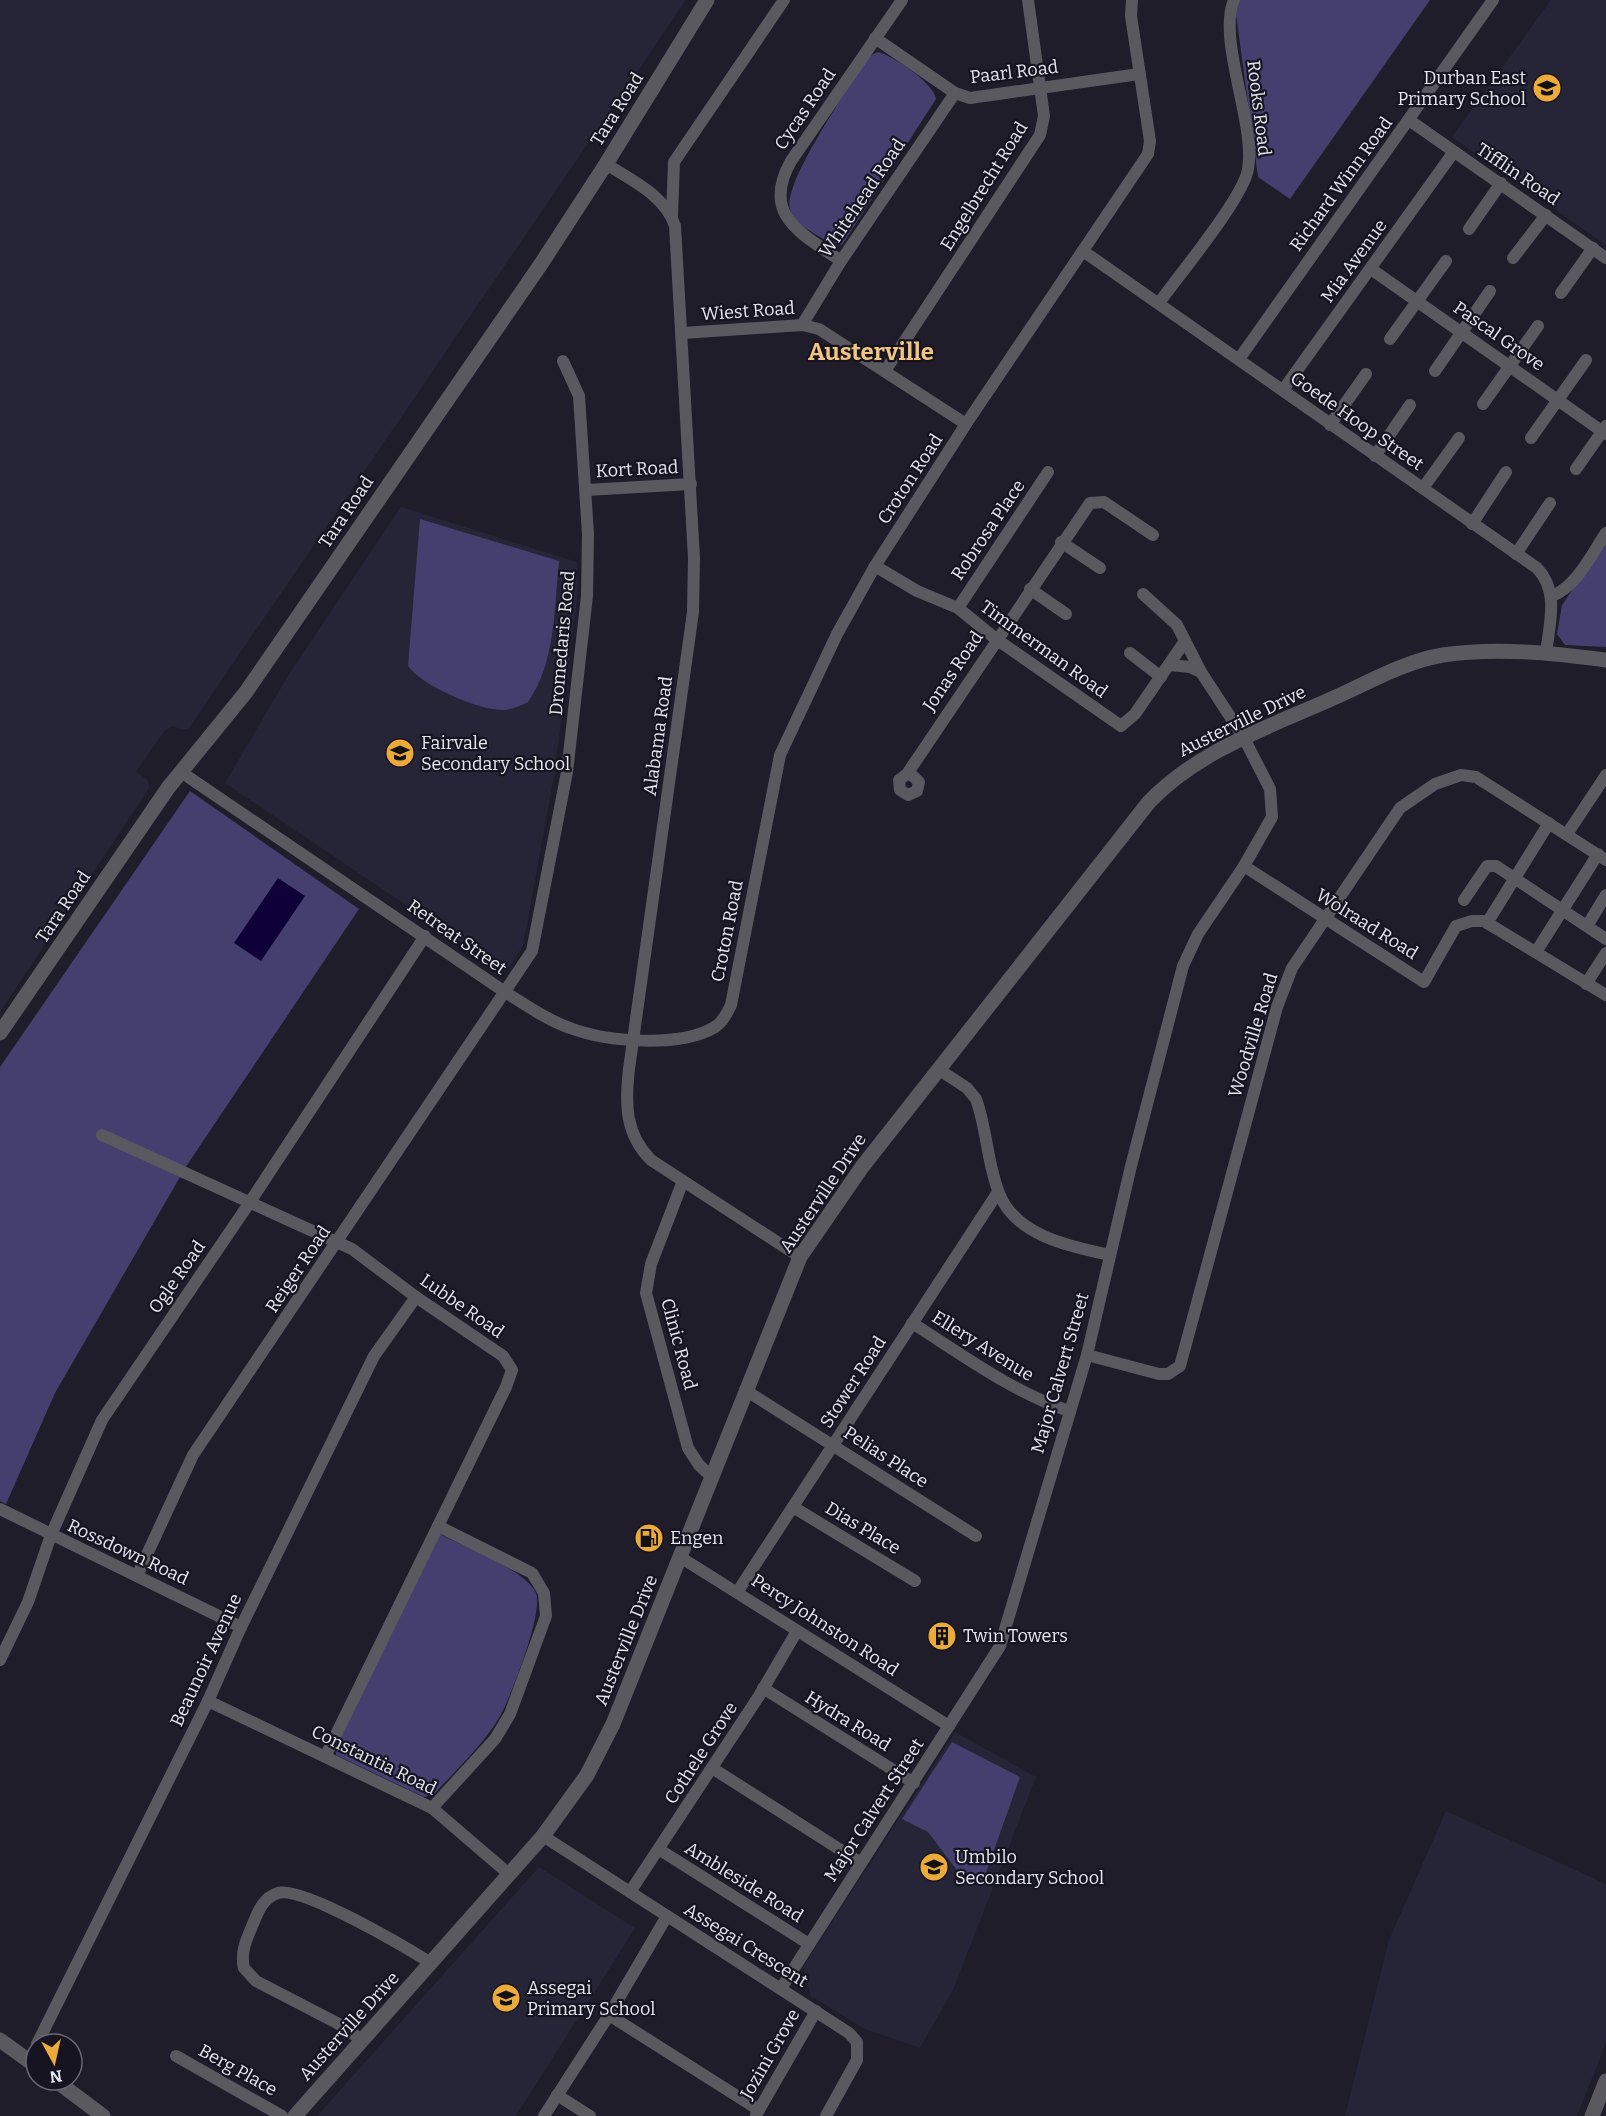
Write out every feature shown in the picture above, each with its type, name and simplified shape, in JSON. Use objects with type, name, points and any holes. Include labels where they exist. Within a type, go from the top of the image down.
[{"type":"street","name":"Tara Road","points":[[0,1033],[182,772],[246,692],[541,264],[707,0]]},
{"type":"street","name":"Alabama Road","points":[[784,0],[674,162],[672,216],[677,236],[683,333],[694,558],[693,612],[626,1095],[631,1131],[636,1142],[651,1160],[800,1257]]},
{"type":"street","name":"Cycas Road","points":[[841,261],[787,222],[783,210],[782,185],[791,161],[902,0]]},
{"type":"street","name":"Engelbrecht Road","points":[[885,371],[1040,135],[1044,116],[1028,0]]},
{"type":"street","name":"Croton Road","points":[[731,1005],[780,755],[837,634],[875,566],[966,424],[1148,154],[1150,141],[1131,16],[1132,0]]},
{"type":"street","name":"Rooks Road","points":[[1159,303],[1246,181],[1249,156],[1230,26],[1234,0]]},
{"type":"street","name":"Richard Winn Road","points":[[1239,358],[1493,0]]},
{"type":"street","name":"Paarl Road","points":[[875,38],[954,93],[970,98],[1139,74]]},
{"type":"street","name":"Whitehead Road","points":[[802,325],[841,261],[954,93]]},
{"type":"street","name":"Tifflin Road","points":[[1409,120],[1606,258]]},
{"type":"street","name":"Mia Avenue","points":[[1283,390],[1453,153]]},
{"type":"street","points":[[606,164],[656,197],[672,216]]},
{"type":"street","points":[[1469,229],[1501,183]]},
{"type":"street","points":[[1513,258],[1546,215]]},
{"type":"street","points":[[1561,293],[1593,248]]},
{"type":"street","name":"Goede Hoop Street","points":[[1083,251],[1516,554],[1545,578],[1552,596]]},
{"type":"street","points":[[1390,339],[1446,261]]},
{"type":"street","name":"Pascal Grove","points":[[1371,269],[1558,400],[1605,430]]},
{"type":"street","points":[[1435,371],[1490,291]]},
{"type":"street","name":"Wiest Road","points":[[683,333],[802,325],[831,335],[966,424]]},
{"type":"street","points":[[1483,404],[1538,326]]},
{"type":"street","points":[[1531,438],[1586,360]]},
{"type":"street","name":"Dromedaris Road","points":[[505,992],[527,961],[537,936],[567,772],[587,605],[586,490],[579,390],[563,361]]},
{"type":"street","points":[[1330,425],[1366,374]]},
{"type":"street","points":[[1375,456],[1410,405]]},
{"type":"street","points":[[1576,469],[1605,430]]},
{"type":"street","points":[[1423,489],[1459,438]]},
{"type":"street","name":"Robrosa Place","points":[[958,608],[1048,472]]},
{"type":"street","points":[[1472,524],[1506,472]]},
{"type":"street","name":"Kort Road","points":[[586,490],[691,484]]},
{"type":"street","name":"Jonas Road","points":[[907,774],[1085,507],[1093,501],[1104,502],[1153,535]]},
{"type":"street","points":[[1516,554],[1550,503]]},
{"type":"street","points":[[1546,654],[1552,596],[1562,591],[1575,578],[1606,533]]},
{"type":"street","points":[[1061,542],[1100,568]]},
{"type":"street","name":"Timmerman Road","points":[[875,566],[922,594],[958,608],[996,639],[1121,726],[1129,721],[1185,641]]},
{"type":"street","points":[[1030,589],[1066,614]]},
{"type":"street","name":"Major Calvert Street","points":[[782,1988],[994,1657],[1006,1632],[1087,1355],[1131,1166],[1183,966],[1195,940],[1244,866],[1272,817],[1273,803],[1270,789],[1244,738],[1201,672],[1176,624],[1143,594]]},
{"type":"street","points":[[1130,653],[1161,677]]},
{"type":"street","name":"Austerville Drive","points":[[295,2116],[510,1875],[543,1836],[587,1775],[607,1736],[800,1257],[862,1167],[1149,802],[1171,780],[1195,763],[1244,738],[1416,662],[1462,653],[1546,654],[1606,660]]},
{"type":"street","points":[[1169,665],[1201,672]]},
{"type":"street","name":"Retreat Street","points":[[182,772],[505,992],[566,1027],[633,1042],[703,1032],[716,1026],[731,1005]]},
{"type":"street","name":"Woodville Road","points":[[1087,1355],[1159,1374],[1167,1374],[1180,1366],[1284,986],[1324,919],[1390,819],[1413,798],[1435,784],[1461,775],[1476,777],[1602,857]]},
{"type":"street","points":[[1567,834],[1606,775]]},
{"type":"street","points":[[1549,823],[1487,923],[1606,995]]},
{"type":"street","points":[[1536,952],[1563,909],[1602,857]]},
{"type":"street","name":"Wolraad Road","points":[[1244,866],[1424,982],[1456,926],[1472,921],[1487,923]]},
{"type":"street","points":[[1464,900],[1487,866],[1496,866],[1606,939]]},
{"type":"street","points":[[1587,926],[1606,895]]},
{"type":"street","name":"Ogle Road","points":[[0,1660],[28,1602],[51,1535],[107,1411],[250,1202],[425,936]]},
{"type":"street","points":[[1586,984],[1606,953]]},
{"type":"street","name":"Reiger Road","points":[[137,1576],[193,1455],[505,992]]},
{"type":"street","points":[[938,1069],[967,1088],[976,1099],[998,1192],[1010,1211],[1056,1242],[1110,1255]]},
{"type":"street","name":"Lubbe Road","points":[[102,1135],[359,1254],[416,1297],[503,1356],[512,1370],[326,1755]]},
{"type":"street","name":"Clinic Road","points":[[683,1181],[651,1264],[646,1293],[688,1448],[699,1465],[712,1477]]},
{"type":"street","name":"Stower Road","points":[[738,1591],[998,1192]]},
{"type":"street","name":"Beaunoir Avenue","points":[[43,2032],[208,1701],[374,1356],[416,1297]]},
{"type":"street","name":"Ellery Avenue","points":[[912,1323],[1010,1385],[1042,1402],[1069,1411]]},
{"type":"street","name":"Pelias Place","points":[[746,1390],[976,1536]]},
{"type":"street","name":"Dias Place","points":[[793,1507],[915,1581]]},
{"type":"street","name":"Rossdown Road","points":[[0,1509],[242,1627]]},
{"type":"street","points":[[432,1808],[504,1726],[544,1626],[547,1604],[539,1581],[532,1574],[438,1526]]},
{"type":"street","name":"Percy Johnston Road","points":[[680,1557],[738,1591],[949,1726]]},
{"type":"street","name":"Cothele Grove","points":[[630,1892],[660,1850],[797,1630]]},
{"type":"street","name":"Hydra Road","points":[[763,1688],[914,1783]]},
{"type":"street","name":"Constantia Road","points":[[208,1701],[326,1755],[432,1808],[510,1875]]},
{"type":"street","points":[[712,1768],[861,1863]]},
{"type":"street","name":"Assegai Crescent","points":[[543,1836],[849,2033],[857,2042],[859,2051],[857,2060],[826,2116]]},
{"type":"street","name":"Ambleside Road","points":[[660,1850],[809,1944]]},
{"type":"street","points":[[362,2040],[337,2023],[256,1981],[244,1968],[243,1950],[259,1909],[265,1900],[280,1892],[299,1894],[353,1919],[431,1963]]},
{"type":"street","points":[[544,2116],[609,2015],[667,1916]]},
{"type":"street","name":"Jozini Grove","points":[[757,2113],[816,2011]]},
{"type":"street","points":[[609,2015],[757,2113]]},
{"type":"street","points":[[0,2040],[24,2057]]},
{"type":"street","name":"Berg Place","points":[[176,2056],[282,2116]]},
{"type":"street","points":[[1592,2116],[1606,2080]]},
{"type":"street","points":[[71,2092],[102,2115]]},
{"type":"street","points":[[557,2095],[590,2116]]},
{"type":"shaded area","points":[[0,0],[686,0],[189,728],[182,730],[173,726],[165,730],[136,772],[148,780],[149,788],[0,1012]]},
{"type":"shaded area","points":[[1240,0],[1430,0],[1290,199],[1258,177],[1236,14]]},
{"type":"shaded area","name":"Durban East Primary School","points":[[1551,0],[1606,0],[1606,245],[1452,137]]},
{"type":"shaded area","points":[[878,52],[893,58],[921,78],[934,93],[936,99],[842,245],[835,246],[797,221],[790,209],[790,196],[806,159],[831,115],[869,56]]},
{"type":"shaded area","name":"Fairvale Secondary School","points":[[401,507],[577,562],[578,592],[554,776],[523,946],[509,968],[498,967],[225,783],[289,674]]},
{"type":"shaded area","points":[[420,519],[559,561],[549,652],[544,670],[528,702],[505,710],[467,702],[438,689],[415,674],[408,666]]},
{"type":"shaded area","points":[[1606,540],[1606,647],[1565,645],[1557,634],[1562,605]]},
{"type":"shaded area","points":[[190,791],[359,909],[187,1165],[55,1393],[6,1504],[0,1501],[0,1067]]},
{"type":"shaded area","points":[[278,878],[305,896],[261,961],[234,943]]},
{"type":"shaded area","points":[[440,1534],[493,1559],[520,1575],[536,1593],[537,1603],[525,1656],[499,1718],[477,1748],[434,1794],[424,1797],[336,1755],[336,1745]]},
{"type":"shaded area","name":"Umbilo Secondary School","points":[[955,1732],[1036,1777],[953,1990],[920,2048],[865,2029],[811,1996],[803,1967]]},
{"type":"shaded area","points":[[952,1742],[1020,1777],[983,1881],[962,1877],[928,1832],[902,1819]]},
{"type":"shaded area","points":[[1446,1811],[1606,1884],[1606,2043],[1577,2116],[1345,2116],[1389,1940]]},
{"type":"shaded area","name":"Assegai Primary School","points":[[539,1867],[635,1928],[516,2116],[317,2116]]},
{"type":"place","name":"Durban East Primary School","points":[[1547,88]]},
{"type":"place","name":"Fairvale Secondary School","points":[[400,753]]},
{"type":"place","name":"Engen","points":[[649,1538]]},
{"type":"place","name":"Twin Towers","points":[[942,1636]]},
{"type":"place","name":"Umbilo Secondary School","points":[[934,1867]]},
{"type":"place","name":"Assegai Primary School","points":[[506,1998]]},
{"type":"district","name":"Austerville","points":[[871,352]]}]
